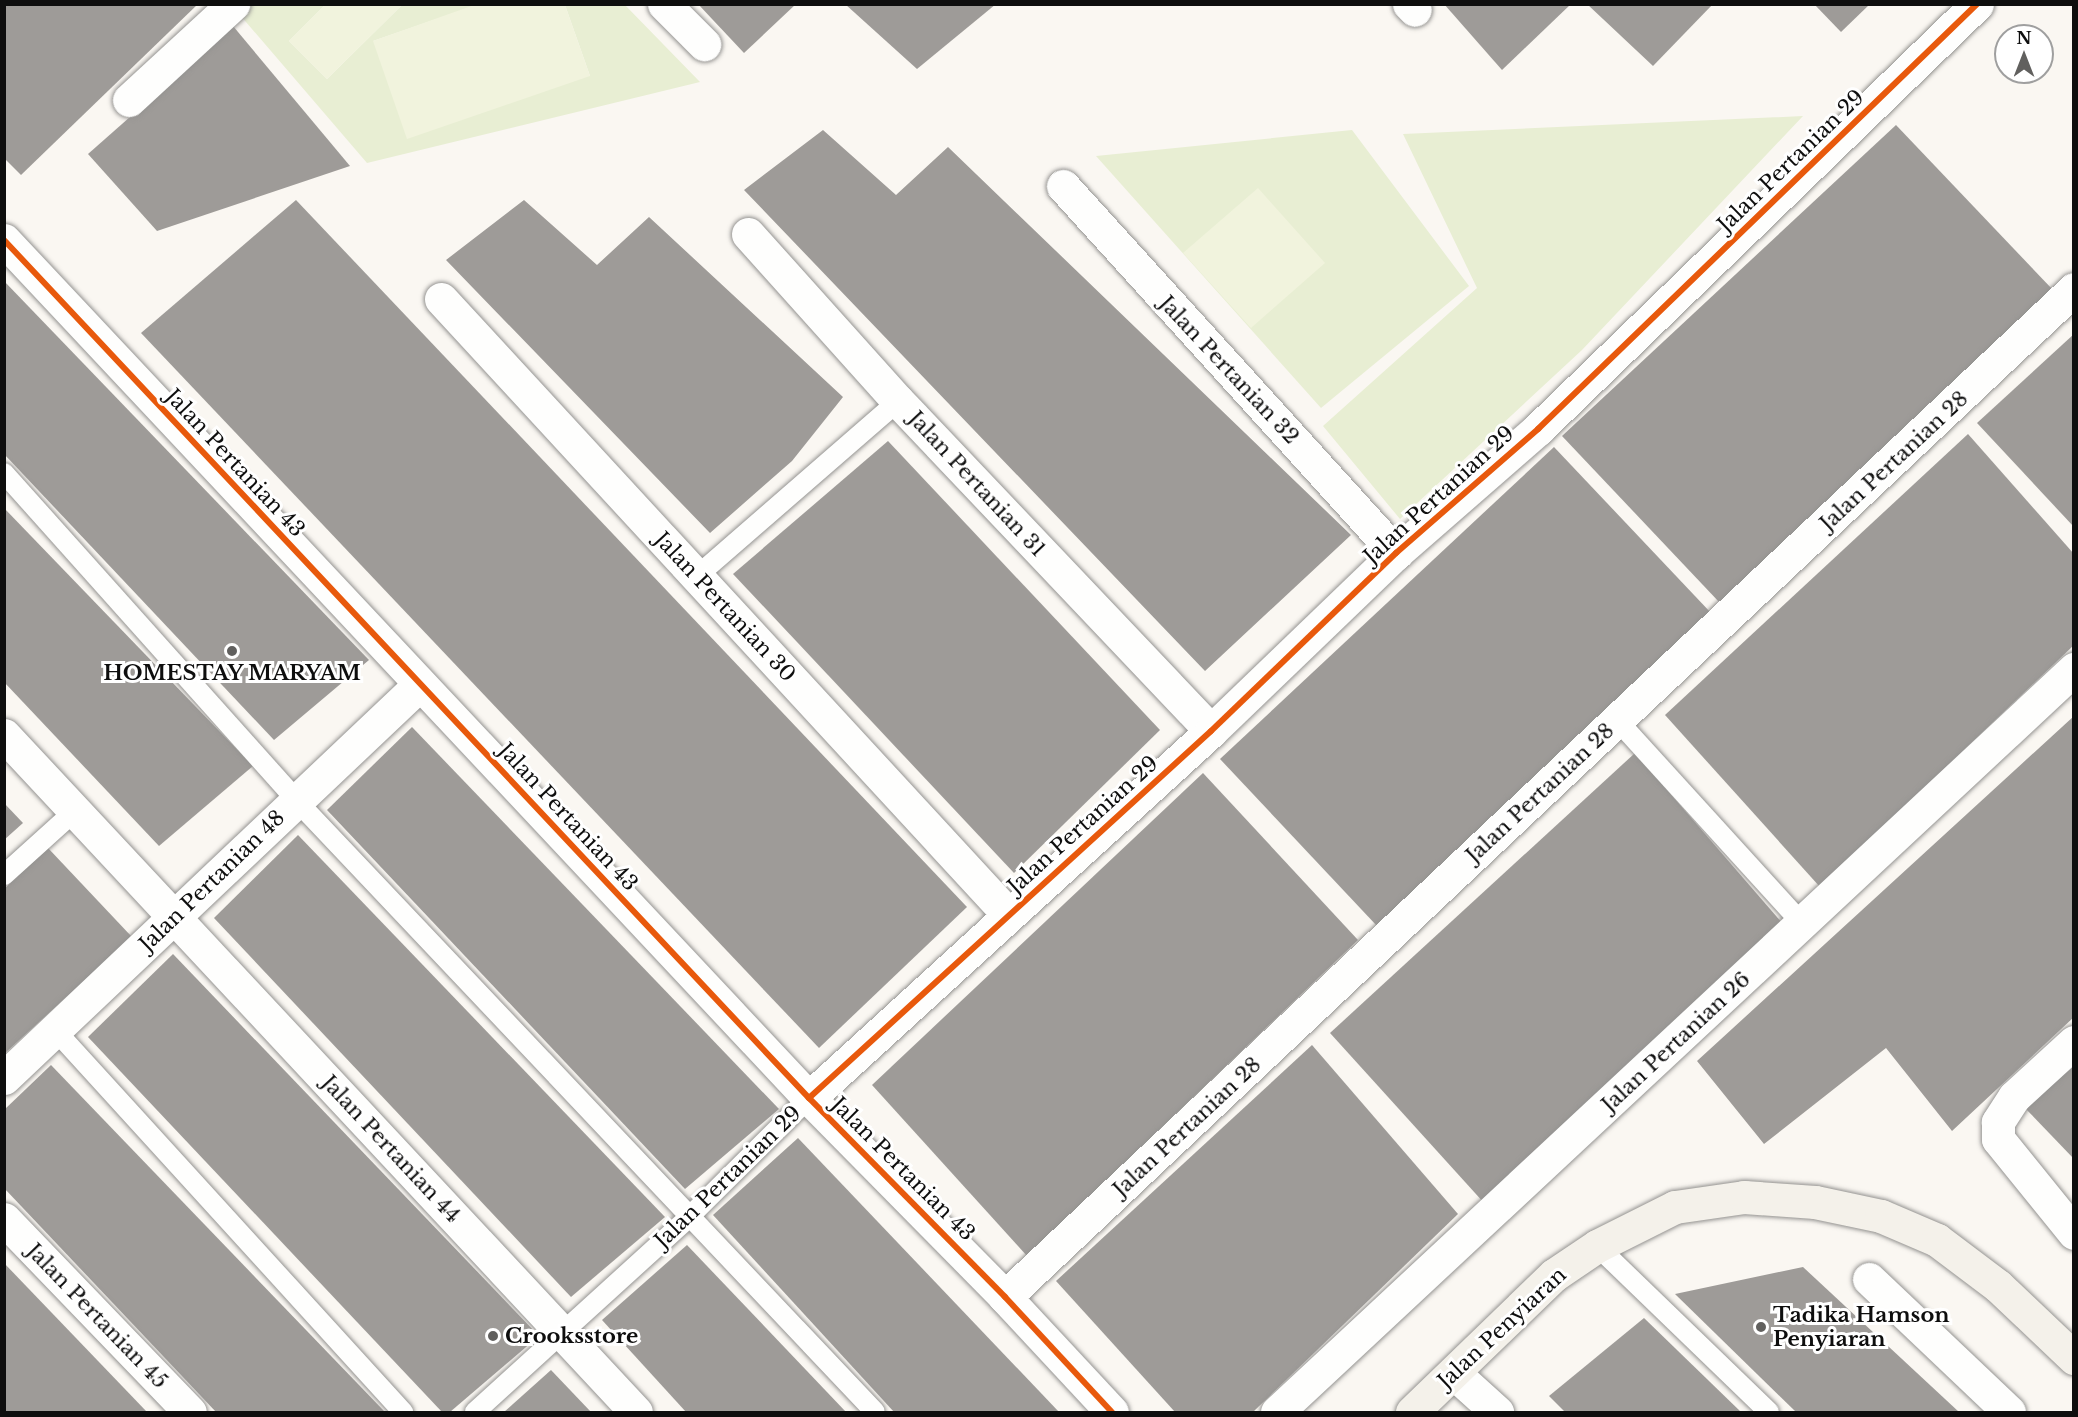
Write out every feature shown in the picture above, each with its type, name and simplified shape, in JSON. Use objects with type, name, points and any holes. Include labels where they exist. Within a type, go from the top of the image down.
[{"type":"street","points":[[129,100],[233,4]]},
{"type":"street","points":[[664,4],[704,44]]},
{"type":"street","name":"Jalan Pertanian 29","points":[[809,1098],[1210,731],[1396,553],[1538,429],[1977,4]]},
{"type":"street","name":"Jalan Pertanian 32","points":[[1063,186],[1396,553]]},
{"type":"street","name":"Jalan Pertanian 31","points":[[748,234],[898,400],[1210,731]]},
{"type":"street","name":"Jalan Pertanian 43","points":[[6,245],[809,1098],[1005,1297],[1112,1413]]},
{"type":"street","name":"Jalan Pertanian 28","points":[[1005,1297],[2073,289]]},
{"type":"street","name":"Jalan Pertanian 30","points":[[441,299],[1008,914]]},
{"type":"street","name":"Jalan Pertanian 26","points":[[1277,1413],[2073,669]]},
{"type":"street","name":"Jalan Pertanian 48","points":[[4,1078],[420,684]]},
{"type":"street","name":"Jalan Pertanian 44","points":[[4,735],[636,1413]]},
{"type":"street","points":[[2073,1042],[2014,1096],[1998,1122],[1998,1139],[2073,1233]]},
{"type":"street","name":"Jalan Penyiaran","points":[[1412,1413],[1455,1374],[1554,1275],[1597,1246],[1675,1207],[1744,1197],[1815,1202],[1881,1216],[1938,1240],[1998,1286],[2073,1358]]},
{"type":"street","name":"Jalan Pertanian 45","points":[[4,1219],[190,1413]]},
{"type":"street","points":[[1869,1279],[2009,1413]]},
{"type":"street","points":[[1455,1374],[1497,1413]]},
{"type":"lane","points":[[697,576],[898,400]]},
{"type":"lane","points":[[4,473],[296,800],[875,1413]]},
{"type":"lane","points":[[1617,720],[1802,923]]},
{"type":"lane","points":[[4,876],[76,810]]},
{"type":"lane","points":[[55,1030],[403,1413]]},
{"type":"lane","name":"Jalan Pertanian 29","points":[[475,1413],[689,1216],[809,1098]]},
{"type":"lane","points":[[1597,1246],[1769,1413]]},
{"type":"green space","points":[[477,4],[565,5],[590,76],[407,139],[373,41]]},
{"type":"green space","points":[[251,5],[325,5],[289,41],[327,79],[402,5],[477,5],[373,41],[590,76],[565,5],[625,5],[700,82],[367,163],[240,15]]},
{"type":"green space","points":[[325,5],[402,5],[327,79],[289,41]]},
{"type":"green space","points":[[1803,116],[1582,350],[1400,519],[1323,426],[1477,288],[1403,134]]},
{"type":"green space","points":[[1352,130],[1469,286],[1321,408],[1096,156]]},
{"type":"green space","points":[[1258,188],[1325,263],[1251,328],[1183,253]]},
{"type":"building","points":[[4,4],[198,4],[21,175],[4,158]]},
{"type":"building","points":[[698,4],[796,4],[744,53]]},
{"type":"building","points":[[845,4],[996,4],[917,69]]},
{"type":"building","points":[[1444,4],[1571,4],[1502,70]]},
{"type":"building","points":[[1587,4],[1713,4],[1653,66]]},
{"type":"building","points":[[1814,4],[1870,4],[1841,32]]},
{"type":"building","points":[[233,26],[350,166],[157,231],[88,154]]},
{"type":"building","points":[[1896,125],[2054,291],[1720,603],[1562,436]]},
{"type":"building","points":[[823,130],[896,195],[948,147],[1351,535],[1205,671],[744,190]]},
{"type":"building","points":[[296,200],[967,907],[819,1048],[141,333]]},
{"type":"building","points":[[524,200],[597,265],[649,217],[843,397],[792,461],[710,533],[446,260]]},
{"type":"building","points":[[4,281],[369,660],[274,740],[4,454]]},
{"type":"building","points":[[2074,334],[2074,527],[1977,423]]},
{"type":"building","points":[[1968,434],[2074,554],[2074,645],[1820,887],[1665,715]]},
{"type":"building","points":[[888,441],[1160,730],[1014,873],[733,574]]},
{"type":"building","points":[[1554,447],[1712,614],[1377,926],[1220,759]]},
{"type":"building","points":[[4,508],[253,766],[159,846],[4,682]]},
{"type":"building","points":[[2074,716],[2074,1017],[1952,1131],[1886,1048],[1764,1144],[1697,1061]]},
{"type":"building","points":[[412,727],[779,1109],[685,1189],[327,810]]},
{"type":"building","points":[[1635,753],[1784,925],[1485,1204],[1330,1033]]},
{"type":"building","points":[[1203,773],[1358,940],[1027,1256],[872,1085]]},
{"type":"building","points":[[4,803],[23,823],[4,840]]},
{"type":"building","points":[[298,835],[665,1217],[571,1297],[214,918]]},
{"type":"building","points":[[48,848],[132,937],[4,1054],[4,889]]},
{"type":"building","points":[[173,954],[539,1336],[450,1412],[442,1412],[88,1037]]},
{"type":"building","points":[[1312,1045],[1458,1214],[1253,1412],[1175,1412],[1056,1281]]},
{"type":"building","points":[[51,1065],[385,1412],[216,1412],[4,1188],[4,1110]]},
{"type":"building","points":[[2074,1066],[2074,1159],[2025,1108]]},
{"type":"building","points":[[798,1138],[1059,1412],[894,1412],[713,1215]]},
{"type":"building","points":[[687,1245],[846,1412],[686,1412],[602,1320]]},
{"type":"building","points":[[4,1263],[147,1412],[4,1412]]},
{"type":"building","points":[[1803,1267],[1959,1412],[1796,1412],[1675,1294]]},
{"type":"building","points":[[1644,1318],[1741,1412],[1565,1412],[1549,1396]]},
{"type":"building","points":[[551,1370],[591,1412],[504,1412]]},
{"type":"cycle path","points":[[809,1098],[1211,731],[1396,553],[1538,429],[1977,4]]},
{"type":"cycle path","points":[[4,240],[809,1098],[1005,1297],[1112,1412]]},
{"type":"place","name":"HOMESTAY MARYAM","points":[[232,651]]},
{"type":"place","name":"Tadika Hamson Penyiaran","points":[[1761,1327]]},
{"type":"place","name":"Crooksstore","points":[[493,1336]]}]
